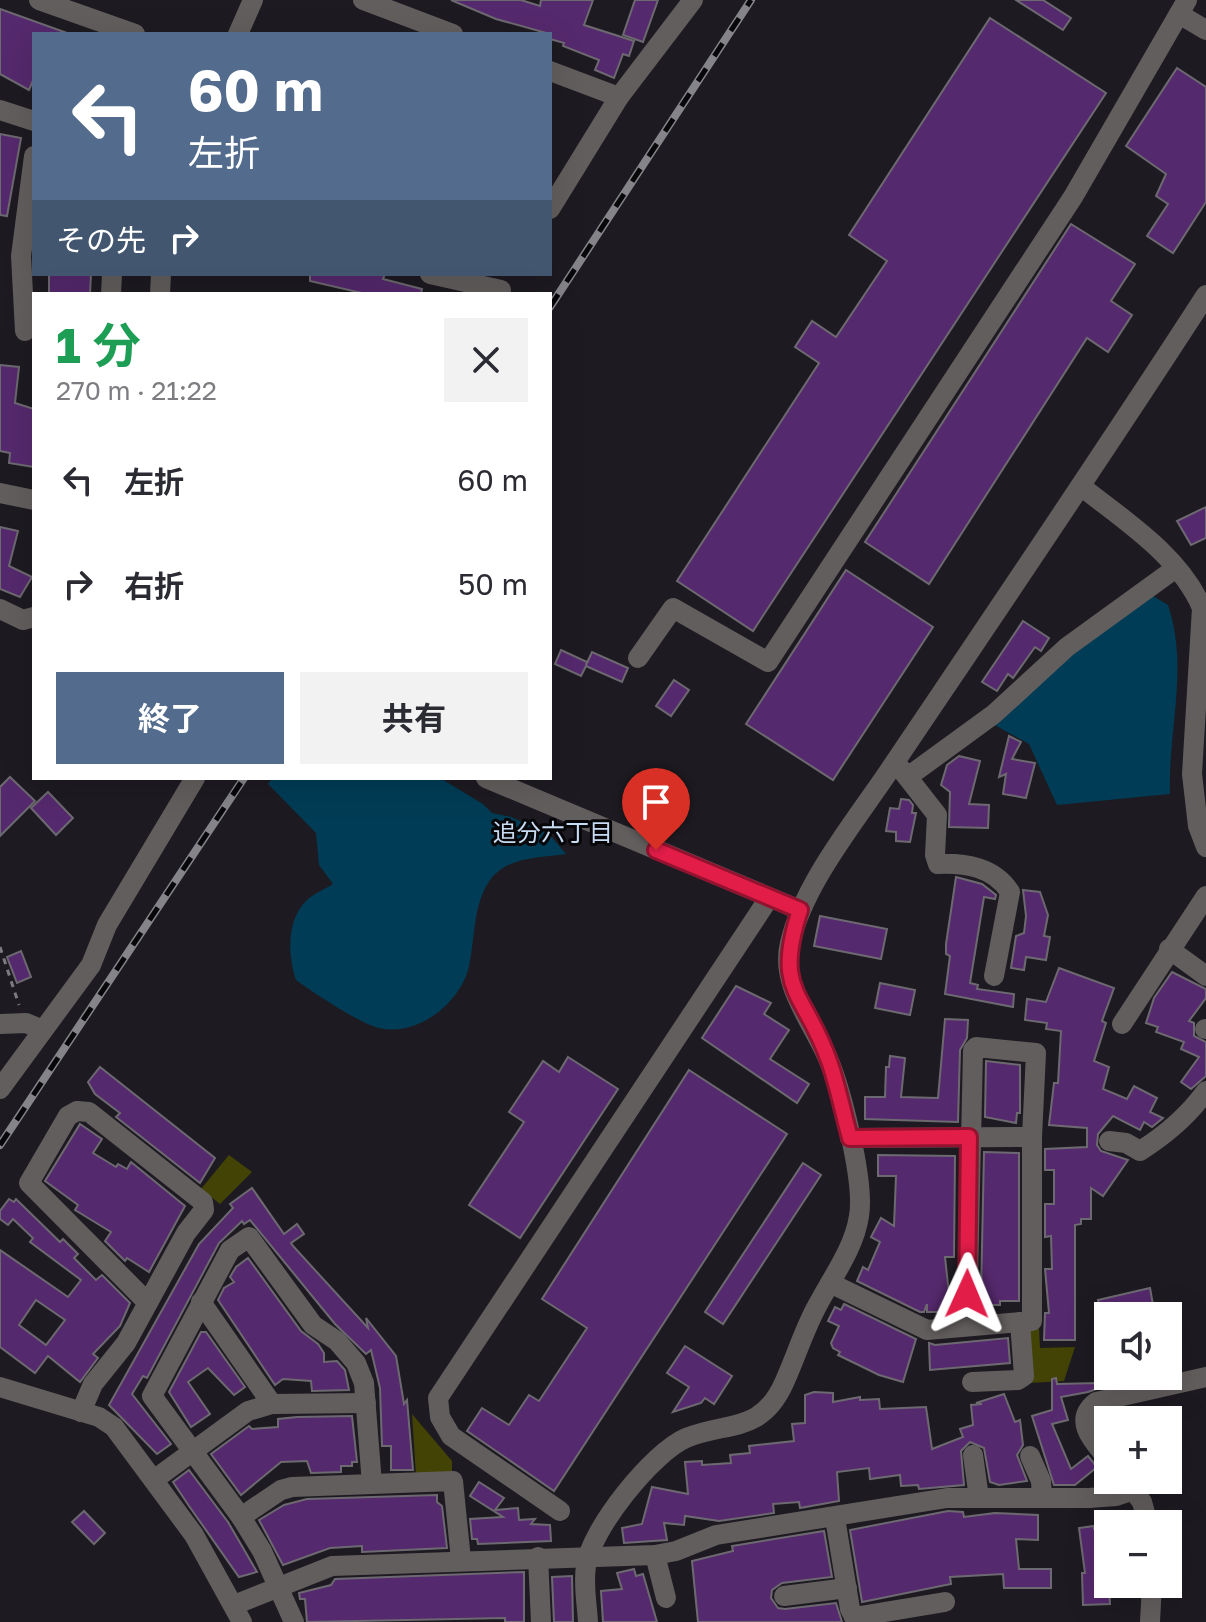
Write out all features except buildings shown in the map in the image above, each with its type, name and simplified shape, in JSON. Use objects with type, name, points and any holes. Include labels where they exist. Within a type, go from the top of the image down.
[{"type":"street","points":[[39,0],[129,32]]},
{"type":"street","points":[[239,32],[253,0]]},
{"type":"street","points":[[363,0],[448,32]]},
{"type":"street","points":[[552,206],[619,97],[693,0]]},
{"type":"street","points":[[638,658],[673,608],[768,662],[1073,197],[1183,7],[1206,30]]},
{"type":"street","points":[[552,72],[619,97]]},
{"type":"street","points":[[0,110],[32,120]]},
{"type":"street","points":[[25,331],[32,184]]},
{"type":"street","points":[[0,263],[27,255]]},
{"type":"street","points":[[449,276],[503,286]]},
{"type":"street","points":[[588,1622],[586,1566],[599,1534],[658,1455],[690,1436],[743,1425],[769,1407],[783,1386],[850,1247],[860,1215],[860,1182],[829,1060],[789,974],[788,947],[800,910],[902,770],[1206,295]]},
{"type":"street","points":[[1082,487],[1153,544],[1201,589],[1203,680],[1192,774],[1206,847]]},
{"type":"street","points":[[0,493],[32,500]]},
{"type":"street","points":[[902,770],[994,714],[1067,647],[1176,568]]},
{"type":"street","points":[[0,609],[23,620],[32,618]]},
{"type":"street","points":[[902,770],[937,815],[935,855],[938,864],[978,867],[997,876],[1010,892],[994,976]]},
{"type":"street","points":[[0,1089],[34,1026],[91,965],[107,925],[194,780]]},
{"type":"street","points":[[491,780],[800,910]]},
{"type":"street","points":[[1122,1024],[1206,896]]},
{"type":"street","points":[[560,1511],[451,1436],[440,1417],[438,1398],[769,898]]},
{"type":"street","points":[[1169,949],[1206,976]]},
{"type":"street","points":[[0,1024],[34,1026]]},
{"type":"street","points":[[830,1283],[927,1330],[1034,1319],[1032,1137],[1036,1053],[976,1047],[969,1137],[967,1325]]},
{"type":"street","points":[[1109,1141],[1126,1143],[1140,1151],[1175,1123],[1185,1121],[1206,1091]]},
{"type":"street","points":[[81,1412],[93,1384],[126,1343],[148,1303],[186,1233],[203,1215],[203,1202],[89,1112],[77,1111],[68,1116],[29,1183],[148,1303]]},
{"type":"street","points":[[850,1138],[1032,1137]]},
{"type":"street","points":[[294,1622],[262,1551],[241,1517],[152,1396],[230,1250],[249,1237],[313,1325],[337,1341],[356,1363],[364,1383],[372,1484]]},
{"type":"street","points":[[201,1302],[272,1404]]},
{"type":"street","points":[[972,1382],[1018,1380],[1024,1376],[1020,1322]]},
{"type":"street","points":[[1094,1440],[1084,1419],[1089,1407],[1096,1402],[1206,1377]]},
{"type":"street","points":[[0,1387],[81,1412],[114,1427],[194,1535],[238,1613],[278,1587],[332,1566],[655,1555],[676,1551],[716,1535],[947,1498],[1118,1494]]},
{"type":"street","points":[[155,1479],[196,1452],[248,1411],[272,1404],[366,1403]]},
{"type":"street","points":[[973,1455],[979,1498]]},
{"type":"street","points":[[1030,1456],[1041,1481],[1042,1498]]},
{"type":"street","points":[[241,1517],[281,1490],[292,1487],[455,1483],[461,1560]]},
{"type":"street","points":[[835,1518],[847,1588],[856,1619],[945,1602]]},
{"type":"street","points":[[655,1555],[666,1598]]},
{"type":"street","points":[[538,1557],[541,1622]]},
{"type":"street","points":[[784,1596],[847,1588]]},
{"type":"street","points":[[1150,1622],[1151,1598]]},
{"type":"path","points":[[0,947],[34,1026]]},
{"type":"shaded area","points":[[229,1155],[252,1172],[220,1204],[201,1189]]},
{"type":"shaded area","points":[[1039,1328],[1040,1348],[1075,1347],[1064,1381],[1029,1383],[1027,1329]]},
{"type":"shaded area","points":[[412,1414],[452,1461],[452,1474],[416,1475]]},
{"type":"water","points":[[1153,596],[1168,605],[1177,652],[1170,794],[1057,805],[1029,744],[993,724],[1093,634]]},
{"type":"water","points":[[271,780],[443,780],[483,804],[492,813],[511,817],[549,834],[566,854],[523,860],[495,874],[483,892],[469,966],[456,994],[445,1007],[417,1025],[385,1029],[352,1016],[296,980],[290,950],[295,918],[306,901],[333,884],[319,865],[316,833],[268,784]]},
{"type":"railway","points":[[552,304],[751,0]]},
{"type":"railway","points":[[0,1145],[243,780]]},
{"type":"district","name":"追分六丁目","points":[[553,831]]},
{"type":"route","points":[[656,850],[800,910],[788,947],[789,974],[793,989],[829,1060],[850,1138],[969,1137],[967,1294]]}]
